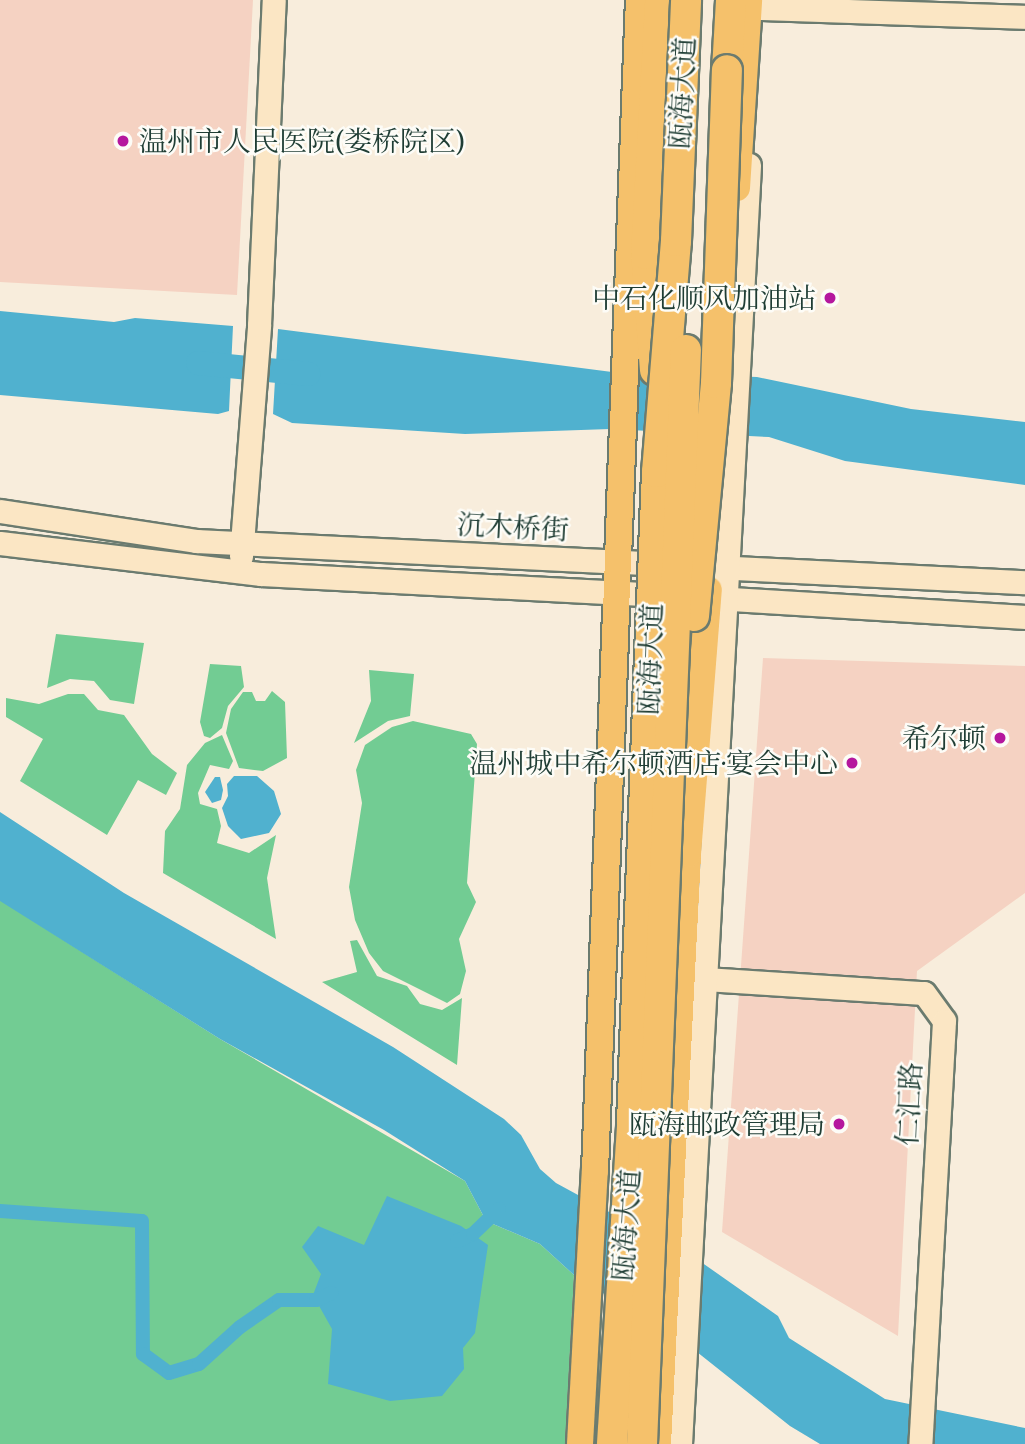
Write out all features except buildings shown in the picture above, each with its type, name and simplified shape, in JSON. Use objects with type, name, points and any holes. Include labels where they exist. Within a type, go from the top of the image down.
[{"type":"highway","points":[[657,472],[654,328],[646,254],[660,0]]},
{"type":"highway","name":"瓯海大道","points":[[612,1441],[632,1123],[657,472],[676,241],[686,0]]},
{"type":"highway","name":"瓯海大道","points":[[642,1444],[670,825],[690,231],[704,0]]},
{"type":"highway","points":[[670,825],[704,530],[716,383],[727,70],[749,2]]},
{"type":"main road","name":"瓯海大道","points":[[580,1444],[595,1171],[627,377],[626,282],[639,0]]},
{"type":"main road","name":"瓯海大道","points":[[658,1444],[675,1338],[680,1249],[688,854],[718,598],[732,379],[749,2]]},
{"type":"street","points":[[240,571],[259,325],[274,0]]},
{"type":"street","points":[[749,2],[1025,17]]},
{"type":"street","name":"沉木桥街","points":[[0,510],[196,541],[1025,582]]},
{"type":"street","points":[[0,543],[240,571],[1025,617]]},
{"type":"street","points":[[680,1249],[709,913],[718,598]]},
{"type":"street","points":[[688,854],[709,913]]},
{"type":"street","name":"仁汇路","points":[[705,979],[925,993],[944,1021],[920,1444]]},
{"type":"street","points":[[675,1338],[680,1444]]},
{"type":"shaded area","name":"温州市人民医院(娄桥院区)","points":[[0,0],[253,0],[237,295],[0,282]]},
{"type":"shaded area","points":[[763,658],[1025,666],[1025,893],[917,971],[898,1336],[722,1232]]},
{"type":"green space","points":[[56,634],[144,643],[134,704],[110,700],[94,681],[70,679],[47,688]]},
{"type":"green space","points":[[210,664],[241,666],[244,687],[228,706],[222,728],[210,738],[204,736],[200,722]]},
{"type":"green space","points":[[369,670],[414,674],[410,716],[388,721],[354,743],[371,701]]},
{"type":"green space","points":[[272,691],[285,702],[287,758],[263,771],[239,768],[226,733],[231,709],[243,692],[252,692],[256,701],[265,701]]},
{"type":"green space","points":[[68,694],[84,694],[98,710],[124,715],[152,754],[177,773],[166,795],[138,780],[107,835],[20,781],[43,739],[6,717],[6,698],[39,704]]},
{"type":"green space","points":[[413,721],[471,734],[477,744],[467,883],[476,902],[459,939],[466,971],[460,994],[447,1003],[383,971],[369,953],[355,920],[349,887],[362,803],[356,770],[365,745],[392,727]]},
{"type":"green space","points":[[222,735],[233,761],[229,769],[210,765],[198,793],[200,804],[217,809],[221,826],[217,843],[249,853],[276,835],[267,878],[276,939],[163,873],[165,831],[180,809],[187,765],[205,743]]},
{"type":"green space","points":[[0,900],[220,1039],[465,1181],[486,1221],[540,1244],[574,1275],[565,1444],[0,1444]]},
{"type":"green space","points":[[357,940],[377,976],[407,986],[420,1004],[442,1010],[462,998],[457,1065],[322,982],[357,972],[350,941]]},
{"type":"water","points":[[0,311],[114,322],[135,318],[233,326],[229,411],[218,414],[0,395]]},
{"type":"water","points":[[278,329],[612,372],[757,377],[911,409],[1025,422],[1025,485],[845,461],[769,437],[610,429],[465,434],[292,423],[273,414]]},
{"type":"water","points":[[234,776],[257,776],[274,791],[281,814],[269,833],[241,839],[228,826],[222,808],[228,796],[227,784]]},
{"type":"water","points":[[215,777],[220,777],[223,790],[221,800],[212,803],[205,792]]},
{"type":"water","points":[[0,812],[124,893],[393,1047],[504,1119],[521,1135],[540,1169],[556,1183],[701,1262],[778,1316],[789,1338],[885,1399],[1025,1428],[1025,1444],[820,1444],[790,1426],[697,1352],[574,1275],[540,1244],[486,1221],[465,1181],[384,1130],[220,1039],[0,901]]},
{"type":"water","points":[[387,1196],[461,1226],[488,1245],[475,1333],[463,1348],[464,1369],[442,1396],[390,1401],[328,1384],[332,1329],[313,1295],[321,1274],[302,1247],[318,1226],[364,1245]]},
{"type":"waterway","points":[[198,363],[308,374]]},
{"type":"waterway","points":[[457,1241],[473,1234],[499,1209]]},
{"type":"waterway","points":[[0,1211],[142,1221],[143,1354],[169,1373],[199,1364],[240,1327],[279,1300],[316,1300],[332,1293]]},
{"type":"place","name":"温州市人民医院(娄桥院区)","points":[[123,141]]},
{"type":"place","name":"中石化顺风加油站","points":[[830,298]]},
{"type":"place","name":"希尔顿","points":[[1000,738]]},
{"type":"place","name":"温州城中希尔顿酒店·宴会中心","points":[[852,763]]},
{"type":"place","name":"瓯海邮政管理局","points":[[839,1124]]}]
